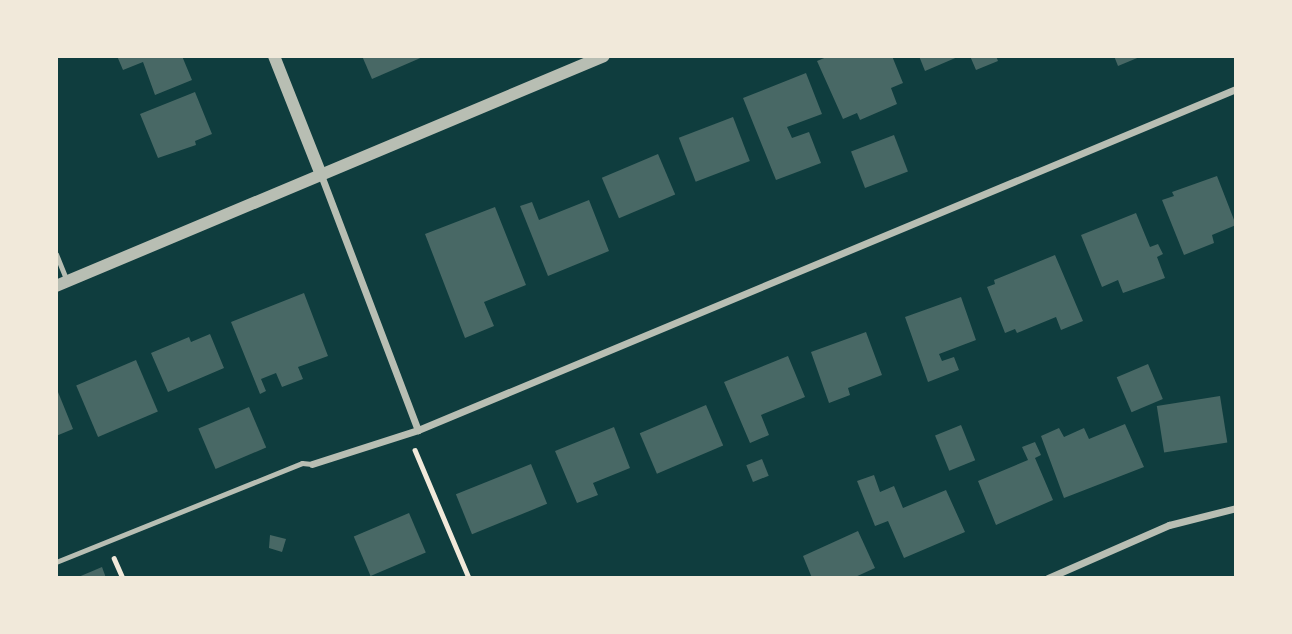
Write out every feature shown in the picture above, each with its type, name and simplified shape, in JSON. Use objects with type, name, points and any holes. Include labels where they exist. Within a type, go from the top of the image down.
[{"type":"street","points":[[274,56],[418,430]]},
{"type":"street","points":[[62,284],[604,56]]},
{"type":"street","points":[[312,464],[418,430],[1236,89]]},
{"type":"street","points":[[1048,578],[1169,525],[1236,508]]},
{"type":"lane","points":[[56,254],[62,284]]},
{"type":"lane","points":[[56,562],[302,463],[312,464]]},
{"type":"path","points":[[414,453],[469,578]]},
{"type":"path","points":[[111,551],[122,578]]},
{"type":"building","points":[[117,56],[182,56],[192,80],[155,95],[143,62],[123,70]]},
{"type":"building","points":[[362,56],[425,56],[372,79]]},
{"type":"building","points":[[829,56],[892,56],[903,83],[891,88],[897,104],[860,120],[857,113],[843,119],[817,61]]},
{"type":"building","points":[[919,56],[960,56],[925,71]]},
{"type":"building","points":[[970,56],[996,56],[998,61],[976,70]]},
{"type":"building","points":[[1114,56],[1142,56],[1118,66]]},
{"type":"building","points":[[806,73],[822,114],[787,127],[792,138],[809,132],[821,163],[776,180],[743,98]]},
{"type":"building","points":[[195,92],[212,134],[195,141],[196,145],[158,158],[140,114]]},
{"type":"building","points":[[733,117],[750,161],[696,182],[679,138]]},
{"type":"building","points":[[894,135],[908,171],[865,188],[851,151]]},
{"type":"building","points":[[658,154],[675,195],[619,218],[602,178]]},
{"type":"building","points":[[1217,176],[1236,225],[1212,235],[1214,243],[1184,255],[1162,200],[1174,196],[1172,192]]},
{"type":"building","points":[[589,200],[609,251],[548,276],[520,206],[532,202],[539,220]]},
{"type":"building","points":[[495,207],[526,285],[484,302],[494,326],[465,338],[425,234]]},
{"type":"building","points":[[1136,213],[1150,247],[1158,244],[1163,254],[1157,257],[1165,278],[1123,293],[1118,280],[1102,287],[1081,235]]},
{"type":"building","points":[[1055,255],[1083,321],[1061,330],[1056,317],[1017,333],[1015,329],[1005,333],[987,287],[995,284],[994,280]]},
{"type":"building","points":[[304,293],[328,356],[298,367],[303,379],[282,387],[276,373],[261,379],[266,391],[260,394],[231,322]]},
{"type":"building","points":[[961,297],[976,340],[939,354],[942,361],[954,357],[959,370],[928,382],[905,317]]},
{"type":"building","points":[[866,332],[882,375],[848,388],[850,395],[829,403],[811,352]]},
{"type":"building","points":[[210,334],[224,368],[168,392],[151,353],[189,337],[191,342]]},
{"type":"building","points":[[788,356],[805,397],[761,415],[769,435],[750,443],[724,382]]},
{"type":"building","points":[[136,360],[158,412],[98,437],[76,385]]},
{"type":"building","points":[[1148,364],[1163,399],[1132,412],[1117,377]]},
{"type":"building","points":[[58,392],[73,429],[56,436],[56,393]]},
{"type":"building","points":[[1220,396],[1227,442],[1164,452],[1157,406]]},
{"type":"building","points":[[706,405],[723,446],[657,474],[640,433]]},
{"type":"building","points":[[249,407],[266,448],[216,469],[198,428]]},
{"type":"building","points":[[1125,424],[1144,467],[1064,498],[1041,436],[1059,428],[1064,437],[1084,428],[1089,439]]},
{"type":"building","points":[[961,425],[975,460],[949,471],[935,435]]},
{"type":"building","points":[[614,427],[630,468],[593,483],[598,495],[577,503],[555,451]]},
{"type":"building","points":[[1035,442],[1041,455],[1035,458],[1053,500],[996,525],[978,481],[1028,460],[1022,447]]},
{"type":"building","points":[[762,459],[769,476],[753,482],[746,465]]},
{"type":"building","points":[[531,464],[547,504],[472,534],[456,494]]},
{"type":"building","points":[[874,475],[880,492],[894,486],[903,508],[946,490],[965,532],[904,558],[888,521],[875,526],[857,481]]},
{"type":"building","points":[[409,513],[426,553],[371,576],[354,536]]},
{"type":"building","points":[[858,531],[875,568],[853,578],[812,578],[803,556]]},
{"type":"building","points":[[270,535],[286,539],[282,552],[269,548]]},
{"type":"building","points":[[102,567],[106,578],[76,578]]}]
